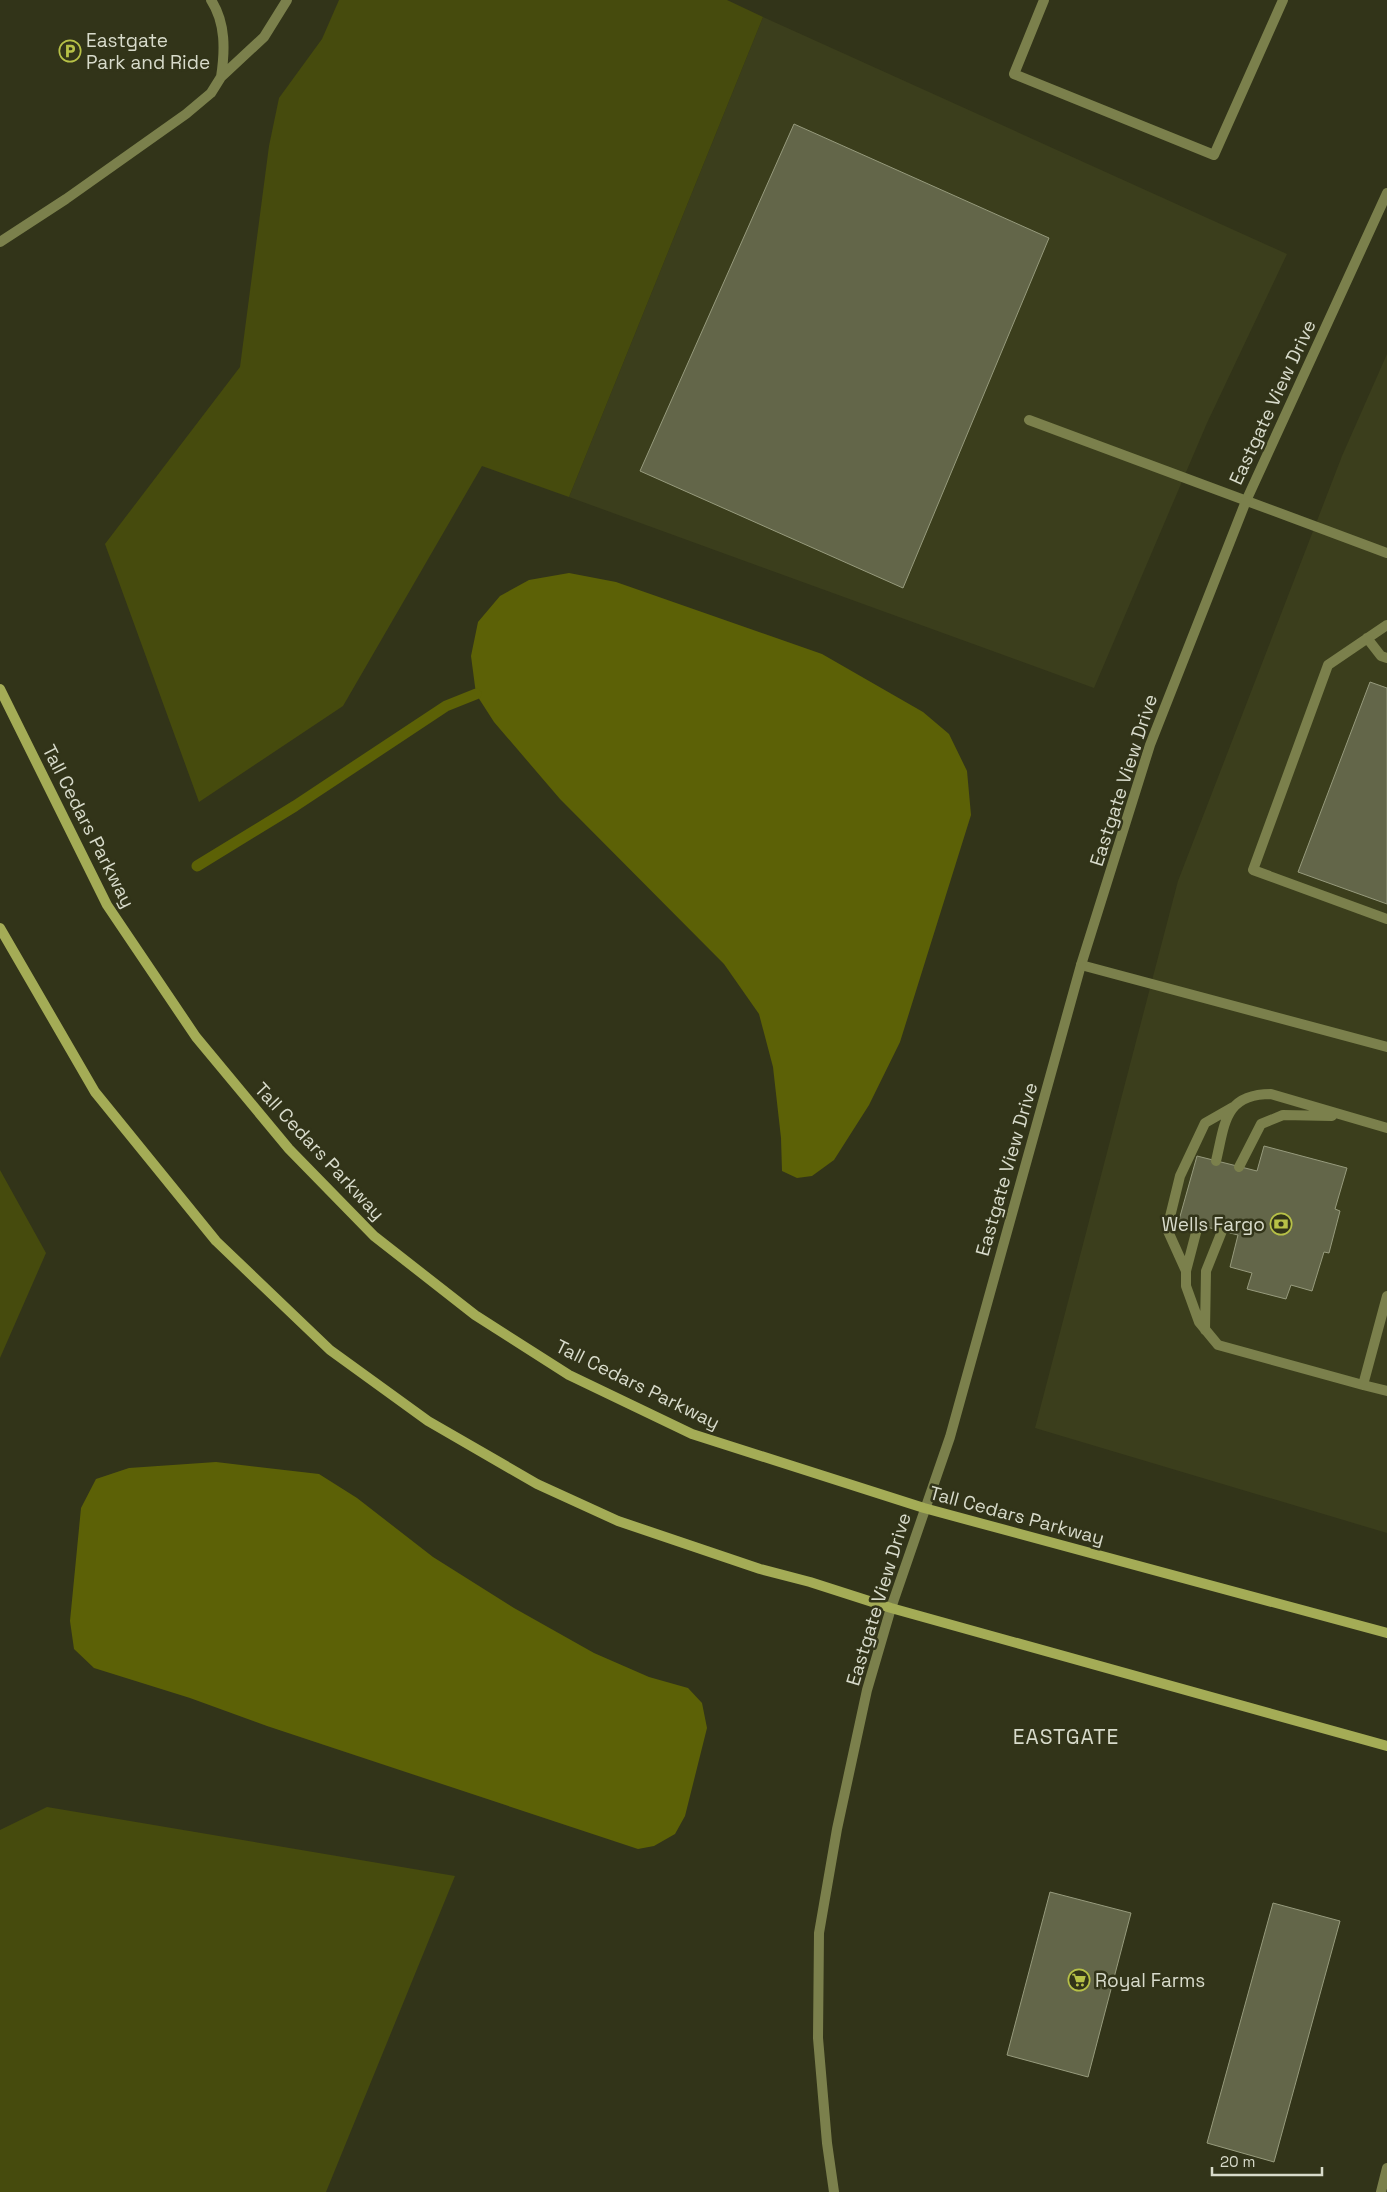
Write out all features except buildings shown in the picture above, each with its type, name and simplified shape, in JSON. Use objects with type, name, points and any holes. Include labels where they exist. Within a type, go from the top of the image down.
[{"type":"main road","name":"Tall Cedars Parkway","points":[[0,688],[107,905],[190,1028],[289,1149],[374,1236],[475,1316],[569,1375],[692,1434],[924,1508],[1387,1633]]},
{"type":"main road","points":[[0,928],[95,1092],[216,1241],[330,1350],[428,1421],[537,1484],[618,1522],[760,1569],[810,1582],[891,1608],[1387,1746]]},
{"type":"street","points":[[211,0],[217,9],[222,27],[224,47],[221,77]]},
{"type":"street","points":[[0,242],[66,199],[186,114],[211,93],[221,77],[264,37],[287,0]]},
{"type":"street","points":[[1044,0],[1014,74],[1214,156],[1283,0]]},
{"type":"street","name":"Eastgate View Drive","points":[[834,2192],[827,2143],[818,2038],[819,1933],[836,1829],[867,1690],[891,1608],[950,1437],[1081,965],[1150,745],[1246,501],[1387,193]]},
{"type":"street","points":[[1029,420],[1387,553]]},
{"type":"street","points":[[1387,625],[1328,664],[1253,870],[1387,920]]},
{"type":"street","points":[[1367,638],[1381,656],[1387,658]]},
{"type":"street","points":[[1081,965],[1387,1047]]},
{"type":"street","points":[[1186,1271],[1167,1229],[1180,1176],[1205,1123],[1233,1107],[1244,1098],[1258,1094],[1271,1094],[1387,1128]]},
{"type":"street","points":[[1216,1160],[1225,1124],[1233,1107]]},
{"type":"street","points":[[1239,1167],[1261,1124],[1283,1115],[1346,1116]]},
{"type":"street","points":[[1198,1225],[1186,1271],[1186,1286],[1199,1322],[1218,1345],[1387,1391]]},
{"type":"street","points":[[1205,1330],[1206,1271],[1222,1231]]},
{"type":"street","points":[[1363,1386],[1387,1296]]},
{"type":"street","points":[[1381,2192],[1387,2168]]},
{"type":"shaded area","points":[[339,0],[727,0],[763,17],[569,497],[482,466],[343,706],[199,802],[105,544],[240,367],[269,146],[279,98],[322,39]]},
{"type":"shaded area","points":[[763,17],[1287,254],[1207,423],[1094,688],[569,497]]},
{"type":"shaded area","points":[[1387,354],[1387,1533],[1035,1428],[1178,881],[1342,456]]},
{"type":"shaded area","points":[[569,573],[616,582],[822,654],[923,712],[949,734],[967,771],[971,815],[900,1042],[869,1105],[834,1160],[812,1176],[797,1178],[782,1171],[781,1138],[773,1067],[759,1014],[724,964],[560,799],[494,722],[476,694],[471,656],[478,622],[500,596],[529,580]]},
{"type":"shaded area","points":[[0,1170],[46,1253],[0,1358]]},
{"type":"shaded area","points":[[216,1462],[319,1474],[357,1498],[433,1557],[514,1608],[594,1653],[649,1677],[688,1688],[702,1703],[707,1728],[685,1816],[675,1834],[654,1846],[638,1849],[267,1726],[190,1698],[94,1668],[74,1649],[70,1621],[81,1508],[96,1479],[129,1468]]},
{"type":"shaded area","points":[[47,1807],[455,1876],[326,2192],[0,2192],[0,1830]]},
{"type":"waterway","points":[[197,866],[295,806],[446,706],[476,694]]},
{"type":"place","name":"Eastgate Park and Ride","points":[[70,51]]},
{"type":"place","name":"Wells Fargo","points":[[1281,1224]]},
{"type":"place","name":"Royal Farms","points":[[1079,1980]]},
{"type":"district","name":"EASTGATE","points":[[1066,1737]]}]
